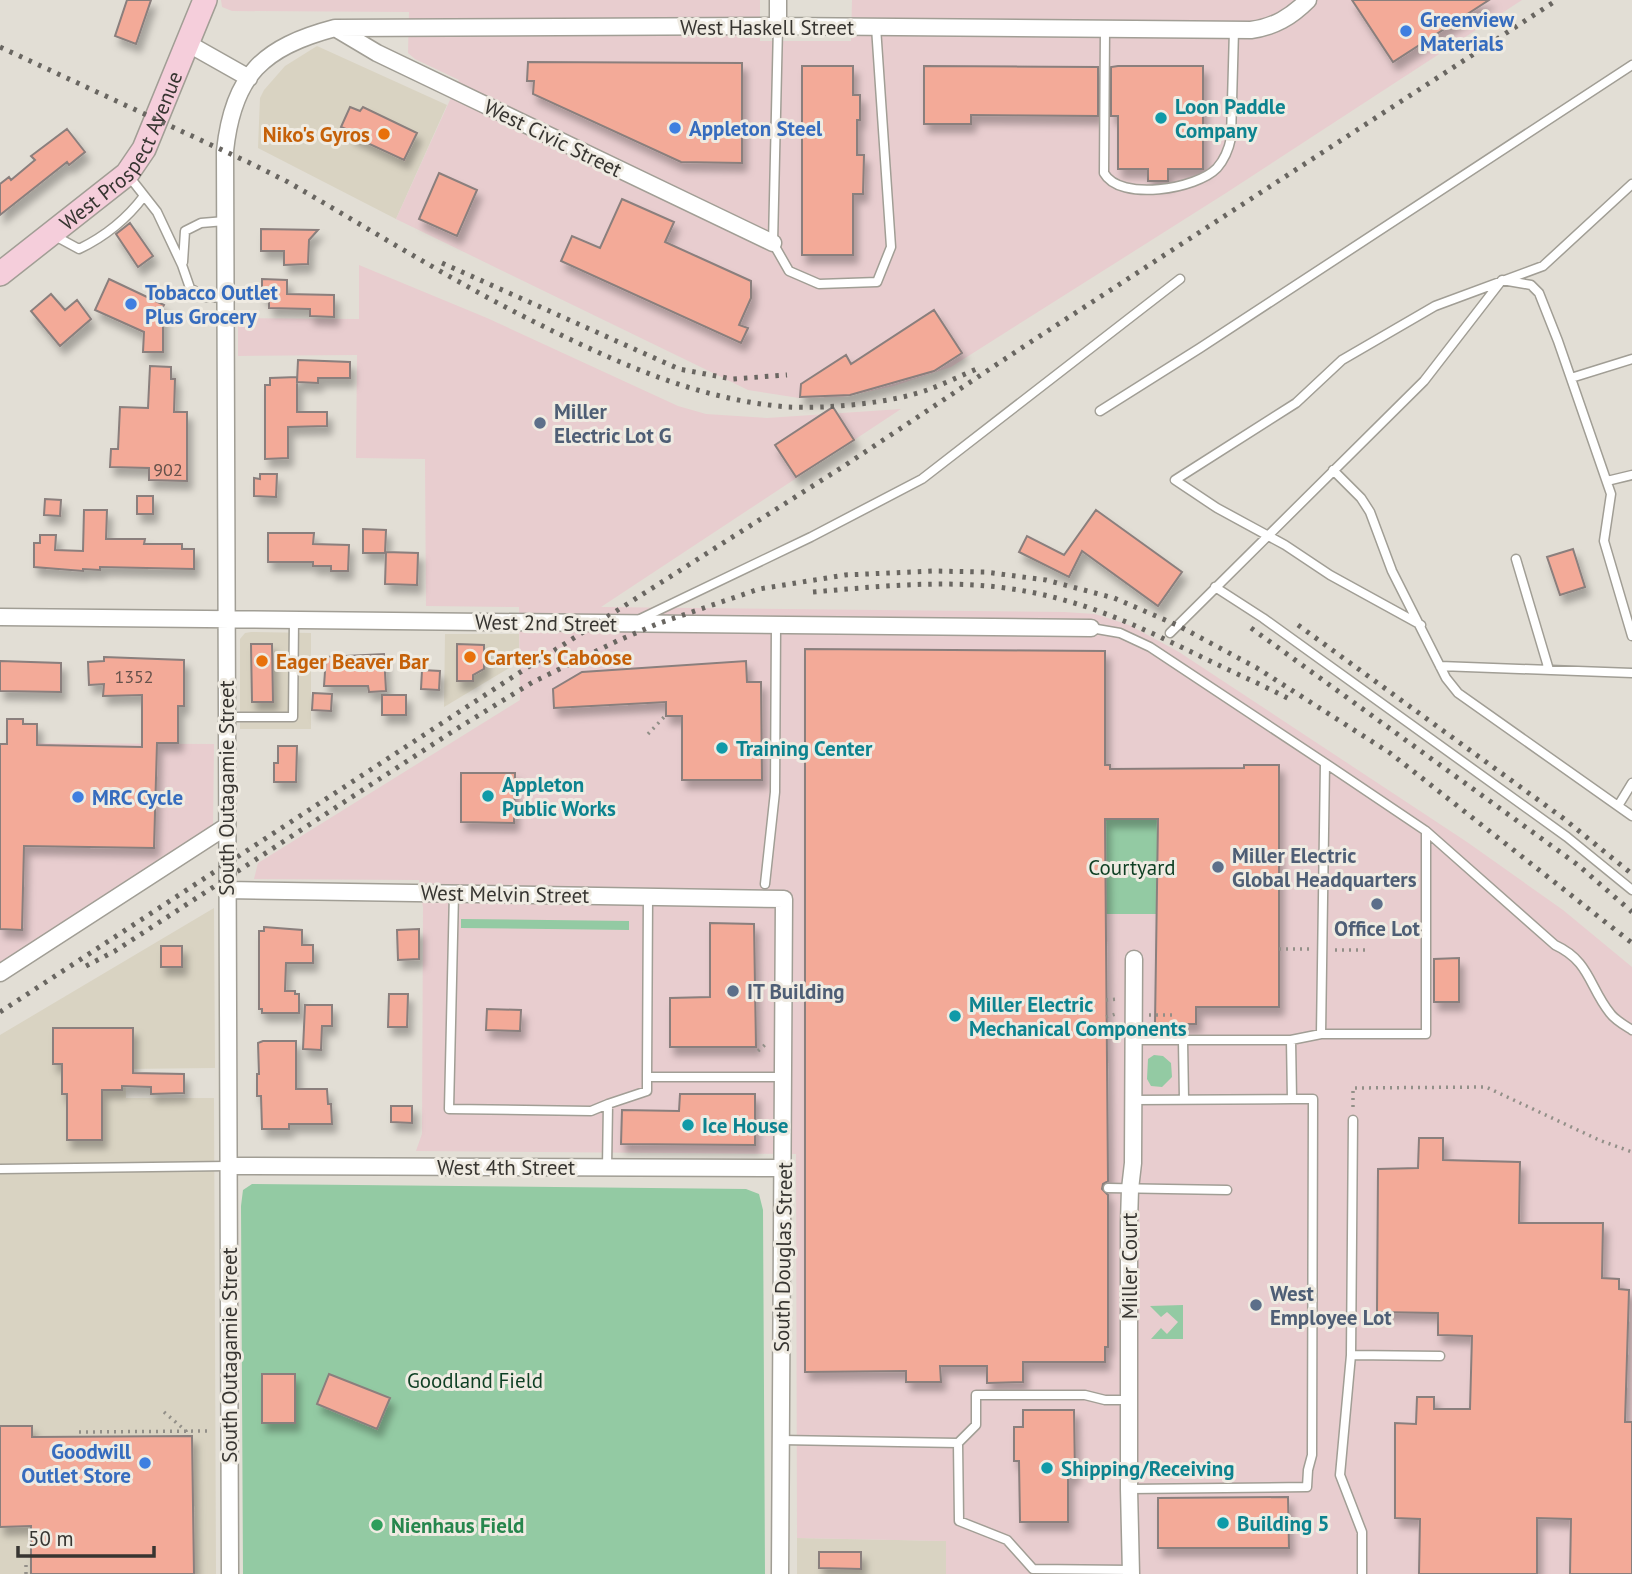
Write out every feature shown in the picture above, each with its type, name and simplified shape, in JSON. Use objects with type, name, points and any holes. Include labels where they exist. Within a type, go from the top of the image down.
[{"type":"main road","name":"West Prospect Avenue","points":[[0,274],[127,174],[144,149],[205,0]]},
{"type":"street","points":[[778,0],[778,26]]},
{"type":"street","name":"West Haskell Street","points":[[248,78],[264,60],[286,44],[335,28],[778,26],[1234,30],[1265,28],[1302,5]]},
{"type":"street","name":"West Civic Street","points":[[335,28],[377,53],[773,243]]},
{"type":"street","points":[[187,43],[248,78]]},
{"type":"street","name":"South Outagamie Street","points":[[230,1574],[225,151],[227,127],[234,104],[248,78]]},
{"type":"street","name":"West 2nd Street","points":[[0,617],[1091,628]]},
{"type":"street","points":[[0,973],[227,826]]},
{"type":"street","name":"West Melvin Street","points":[[226,890],[784,899]]},
{"type":"street","name":"South Douglas Street","points":[[780,1574],[784,899]]},
{"type":"street","name":"Miller Court","points":[[1131,1572],[1130,1189],[1133,1163],[1134,959]]},
{"type":"street","name":"West 4th Street","points":[[228,1166],[784,1168]]},
{"type":"lane","points":[[778,26],[773,243],[789,271],[820,284],[877,282],[891,247],[876,27]]},
{"type":"lane","points":[[1105,29],[1104,173],[1108,181],[1121,186],[1154,190],[1186,184],[1209,174],[1218,167],[1227,152],[1231,138],[1234,30]]},
{"type":"lane","points":[[1100,411],[1632,65]]},
{"type":"lane","points":[[127,174],[157,212],[190,288],[204,297],[226,298]]},
{"type":"lane","points":[[1421,625],[1330,575],[1175,480],[1296,403],[1342,360],[1435,306],[1543,266],[1632,184]]},
{"type":"lane","points":[[51,234],[79,249],[103,237],[131,214],[144,196]]},
{"type":"lane","points":[[182,265],[186,231],[201,223],[225,221]]},
{"type":"lane","points":[[629,624],[811,537],[922,479],[1180,279]]},
{"type":"lane","points":[[1502,280],[1531,285],[1543,300],[1611,494],[1604,541],[1632,636]]},
{"type":"lane","points":[[1170,633],[1423,381],[1502,280]]},
{"type":"lane","points":[[1571,378],[1632,359]]},
{"type":"lane","points":[[1333,470],[1361,498],[1370,512],[1392,571],[1440,666],[1458,693],[1632,816]]},
{"type":"lane","points":[[1607,481],[1632,475]]},
{"type":"lane","points":[[1516,559],[1549,670]]},
{"type":"lane","points":[[1215,587],[1567,837],[1632,890]]},
{"type":"lane","points":[[226,717],[293,717],[294,619]]},
{"type":"lane","points":[[765,884],[775,781],[776,625]]},
{"type":"lane","points":[[1091,628],[1120,633],[1150,647],[1426,831],[1555,945],[1576,959],[1586,970],[1610,1014],[1632,1030]]},
{"type":"lane","points":[[1440,666],[1632,673]]},
{"type":"lane","points":[[1321,1034],[1325,764]]},
{"type":"lane","points":[[1618,806],[1632,783]]},
{"type":"lane","points":[[1134,1040],[1291,1040],[1321,1034],[1426,1034],[1426,831]]},
{"type":"lane","points":[[454,893],[449,1109],[591,1111],[647,1091],[648,896]]},
{"type":"lane","points":[[1291,1040],[1292,1099]]},
{"type":"lane","points":[[1183,1041],[1184,1100]]},
{"type":"lane","points":[[647,1077],[784,1077]]},
{"type":"lane","points":[[1129,1489],[1307,1488],[1312,1455],[1313,1099],[1133,1100]]},
{"type":"lane","points":[[607,1168],[608,1104]]},
{"type":"lane","points":[[1353,1119],[1351,1355],[1340,1475],[1362,1532],[1362,1574]]},
{"type":"lane","points":[[0,1169],[228,1166]]},
{"type":"lane","points":[[1108,1188],[1227,1190]]},
{"type":"lane","points":[[1351,1355],[1440,1356]]},
{"type":"lane","points":[[1129,1400],[1105,1400],[1085,1395],[976,1395],[976,1425],[958,1443],[959,1521],[1007,1540],[1033,1569],[1131,1572]]},
{"type":"lane","points":[[781,1440],[958,1443]]},
{"type":"path","points":[[648,734],[667,714]]},
{"type":"path","points":[[1353,1119],[1353,1088],[1486,1087],[1599,1140],[1632,1152]]},
{"type":"path","points":[[164,1412],[186,1433]]},
{"type":"path","points":[[79,1432],[207,1431]]},
{"type":"path","points":[[26,1574],[26,1564],[31,1565]]},
{"type":"shaded area","points":[[221,0],[760,0],[760,41],[851,41],[852,0],[1522,0],[1226,193],[951,367],[894,386],[843,397],[799,398],[748,390],[396,219],[459,80],[408,53],[409,12],[232,11],[222,7]]},
{"type":"shaded area","points":[[317,46],[447,105],[396,219],[258,148],[260,98],[264,90],[285,66]]},
{"type":"shaded area","points":[[359,265],[487,318],[678,406],[706,414],[767,418],[901,409],[601,607],[1064,612],[1095,614],[1129,625],[1179,652],[1467,842],[1563,910],[1632,967],[1632,1574],[946,1574],[946,1541],[797,1538],[796,1154],[416,1151],[422,1134],[423,908],[419,880],[254,879],[258,863],[520,700],[519,607],[426,606],[425,459],[356,458],[357,355],[238,356],[238,318],[359,319]]},
{"type":"shaded area","points":[[245,633],[311,633],[311,729],[240,729],[240,639]]},
{"type":"shaded area","points":[[445,634],[519,634],[519,662],[444,707]]},
{"type":"shaded area","points":[[0,743],[214,744],[213,829],[204,831],[0,967]]},
{"type":"shaded area","points":[[214,908],[215,1068],[125,1069],[126,1098],[214,1098],[216,1574],[0,1574],[0,1035]]},
{"type":"shaded area","points":[[797,1538],[946,1541],[946,1574],[797,1574]]},
{"type":"green space","name":"Courtyard","points":[[1105,819],[1158,819],[1158,914],[1105,914]]},
{"type":"green space","points":[[461,919],[629,921],[629,930],[461,928]]},
{"type":"green space","points":[[1154,1055],[1163,1056],[1171,1063],[1172,1077],[1162,1087],[1151,1086],[1147,1079],[1148,1059]]},
{"type":"green space","name":"Goodland Field","points":[[252,1184],[746,1189],[759,1194],[763,1210],[765,1574],[243,1574],[241,1206],[243,1190]]},
{"type":"green space","points":[[1183,1305],[1183,1339],[1151,1339],[1161,1328],[1167,1334],[1178,1322],[1167,1312],[1161,1317],[1150,1306]]},
{"type":"building","points":[[127,0],[151,0],[136,44],[115,36]]},
{"type":"building","name":"Greenview Materials","points":[[1352,0],[1489,0],[1393,62]]},
{"type":"building","name":"Appleton Steel","points":[[528,62],[742,63],[742,163],[681,162],[533,94],[534,81],[527,81]]},
{"type":"building","points":[[802,66],[853,66],[853,95],[860,95],[857,155],[864,155],[863,194],[853,194],[853,255],[802,255]]},
{"type":"building","points":[[924,66],[1098,67],[1098,116],[971,115],[971,124],[924,124]]},
{"type":"building","name":"Loon Paddle Company","points":[[1203,66],[1203,169],[1168,169],[1168,181],[1148,181],[1148,169],[1118,169],[1118,116],[1111,116],[1111,67]]},
{"type":"building","name":"Niko's Gyros","points":[[350,107],[360,111],[363,107],[417,133],[404,160],[350,135],[351,131],[341,127]]},
{"type":"building","points":[[67,129],[85,152],[69,165],[67,162],[0,215],[0,184],[9,177],[11,180],[35,160],[31,156]]},
{"type":"building","points":[[439,173],[477,190],[457,236],[419,219]]},
{"type":"building","points":[[622,199],[674,222],[665,242],[751,281],[751,298],[739,325],[748,328],[741,343],[561,261],[572,236],[600,248]]},
{"type":"building","points":[[130,223],[153,256],[138,267],[116,234]]},
{"type":"building","points":[[261,229],[318,230],[309,240],[308,264],[284,265],[284,251],[261,251]]},
{"type":"building","name":"Tobacco Outlet Plus Grocery","points":[[109,279],[164,305],[160,312],[163,314],[163,352],[143,352],[144,332],[95,310]]},
{"type":"building","points":[[262,279],[287,280],[287,294],[334,295],[334,317],[310,316],[310,309],[269,308],[269,297],[262,296]]},
{"type":"building","points":[[51,294],[65,310],[77,300],[91,319],[60,346],[31,311]]},
{"type":"building","points":[[934,310],[962,353],[934,371],[850,395],[800,397],[801,384],[846,355],[851,364]]},
{"type":"building","points":[[298,360],[350,362],[350,378],[318,378],[318,383],[297,382]]},
{"type":"building","points":[[150,366],[171,367],[171,379],[175,379],[174,412],[187,412],[187,481],[149,480],[149,468],[110,467],[111,449],[118,449],[120,407],[148,408]]},
{"type":"building","points":[[297,377],[297,412],[327,412],[327,426],[288,427],[288,458],[265,459],[265,385],[270,385],[270,378]]},
{"type":"building","points":[[833,407],[854,440],[796,477],[775,445]]},
{"type":"building","points":[[260,474],[277,474],[276,497],[254,496],[254,478],[260,479]]},
{"type":"building","points":[[137,496],[153,496],[153,514],[137,514]]},
{"type":"building","points":[[45,499],[61,500],[60,516],[44,515]]},
{"type":"building","points":[[84,510],[107,510],[106,539],[145,539],[144,544],[182,544],[182,549],[194,549],[194,569],[100,567],[100,570],[83,571],[34,567],[34,543],[40,543],[40,535],[56,535],[55,550],[83,551]]},
{"type":"building","points":[[1096,510],[1182,572],[1158,606],[1082,551],[1069,577],[1019,552],[1027,536],[1064,555]]},
{"type":"building","points":[[363,529],[386,530],[385,553],[363,553]]},
{"type":"building","points":[[268,533],[314,533],[313,544],[349,545],[348,571],[331,571],[331,566],[313,566],[313,562],[268,562]]},
{"type":"building","points":[[1573,549],[1585,587],[1560,595],[1547,557]]},
{"type":"building","points":[[386,552],[418,553],[417,585],[385,584]]},
{"type":"building","name":"Eager Beaver Bar","points":[[251,644],[272,644],[273,702],[252,702]]},
{"type":"building","name":"Carter's Caboose","points":[[457,644],[484,645],[484,669],[473,675],[473,681],[457,681]]},
{"type":"building","name":"Miller Electric Mechanical Components","points":[[805,649],[1105,651],[1105,765],[1110,765],[1110,769],[1244,768],[1244,765],[1279,765],[1279,1007],[1196,1007],[1196,1024],[1155,1024],[1158,819],[1105,819],[1108,1181],[1103,1184],[1102,1189],[1108,1195],[1108,1347],[1105,1347],[1105,1362],[1023,1362],[1023,1382],[987,1383],[987,1366],[940,1366],[941,1382],[906,1382],[906,1371],[805,1372]]},
{"type":"building","points":[[384,654],[386,691],[369,692],[368,686],[324,686],[326,657]]},
{"type":"building","name":"MRC Cycle","points":[[104,657],[184,660],[184,706],[178,706],[178,743],[157,743],[154,848],[24,846],[22,930],[0,929],[0,744],[7,744],[7,719],[23,719],[23,724],[37,724],[37,745],[142,747],[142,695],[103,696],[104,684],[89,685],[88,662],[104,661]]},
{"type":"building","points":[[0,661],[61,663],[61,692],[0,691]]},
{"type":"building","name":"Training Center","points":[[746,661],[747,682],[761,682],[762,780],[682,780],[682,716],[666,716],[666,702],[554,708],[553,689],[582,672]]},
{"type":"building","points":[[422,670],[440,671],[439,690],[421,689]]},
{"type":"building","points":[[313,693],[332,694],[331,711],[312,710]]},
{"type":"building","points":[[382,695],[406,695],[406,715],[382,715]]},
{"type":"building","points":[[278,746],[297,746],[296,782],[274,782]]},
{"type":"building","name":"Appleton Public Works","points":[[461,773],[515,773],[514,823],[461,822]]},
{"type":"building","name":"IT Building","points":[[710,923],[754,924],[756,1047],[670,1047],[670,998],[710,997]]},
{"type":"building","points":[[264,927],[302,930],[302,945],[313,945],[313,963],[286,963],[285,991],[299,994],[299,1013],[262,1013],[262,1009],[259,1009],[259,931],[264,931]]},
{"type":"building","points":[[419,929],[419,959],[398,960],[397,930]]},
{"type":"building","points":[[161,946],[182,946],[182,967],[161,967]]},
{"type":"building","points":[[1459,958],[1459,1002],[1434,1002],[1434,959]]},
{"type":"building","points":[[389,994],[408,994],[407,1027],[388,1027]]},
{"type":"building","points":[[305,1005],[332,1005],[332,1026],[322,1026],[321,1050],[303,1049]]},
{"type":"building","points":[[487,1009],[521,1010],[520,1031],[486,1030]]},
{"type":"building","points":[[53,1028],[133,1028],[133,1073],[184,1074],[184,1093],[151,1094],[151,1087],[122,1086],[122,1090],[102,1090],[102,1140],[67,1140],[67,1094],[62,1094],[62,1064],[53,1064]]},
{"type":"building","points":[[296,1041],[296,1089],[327,1089],[332,1124],[289,1124],[289,1129],[262,1129],[257,1074],[258,1043]]},
{"type":"building","name":"Ice House","points":[[680,1094],[755,1094],[755,1145],[621,1144],[622,1110],[679,1111]]},
{"type":"building","points":[[391,1106],[412,1106],[412,1123],[391,1122]]},
{"type":"building","points":[[1419,1138],[1443,1138],[1443,1160],[1520,1162],[1519,1223],[1603,1223],[1602,1278],[1619,1279],[1619,1289],[1629,1290],[1625,1422],[1632,1422],[1632,1574],[1570,1574],[1571,1519],[1537,1518],[1537,1574],[1419,1574],[1420,1519],[1395,1518],[1395,1423],[1416,1424],[1417,1397],[1434,1397],[1434,1409],[1470,1409],[1472,1336],[1438,1335],[1438,1313],[1377,1312],[1378,1169],[1418,1168]]},
{"type":"building","points":[[262,1374],[295,1374],[295,1423],[262,1423]]},
{"type":"building","points":[[329,1374],[390,1398],[377,1429],[317,1404]]},
{"type":"building","name":"Shipping/Receiving","points":[[1023,1410],[1074,1410],[1075,1476],[1068,1476],[1068,1522],[1020,1522],[1019,1461],[1014,1461],[1014,1427],[1023,1427]]},
{"type":"building","points":[[0,1426],[32,1426],[32,1437],[192,1436],[194,1574],[31,1574],[31,1526],[0,1527]]},
{"type":"building","name":"Building 5","points":[[1288,1497],[1289,1548],[1158,1548],[1158,1498]]},
{"type":"building","points":[[819,1552],[861,1552],[861,1569],[819,1568]]},
{"type":"railway","points":[[0,1012],[511,678],[844,466],[1557,0]]},
{"type":"railway","points":[[0,47],[288,182],[430,265],[539,324],[601,354],[679,384],[760,404],[822,407],[860,404],[915,394],[979,368]]},
{"type":"railway","points":[[442,263],[679,369],[732,379],[787,375]]},
{"type":"railway","points":[[86,966],[115,951],[533,682],[617,641],[657,624],[759,589],[845,575],[933,571],[985,572],[1046,580],[1114,598],[1177,625],[1257,668],[1390,753],[1632,943]]},
{"type":"railway","points":[[813,592],[952,584],[998,587],[1056,598],[1134,625],[1293,701]]},
{"type":"railway","points":[[1298,625],[1563,818],[1632,874]]},
{"type":"railway","points":[[1251,628],[1578,865],[1632,912]]},
{"type":"place","name":"Greenview Materials","points":[[1406,31]]},
{"type":"place","name":"Loon Paddle Company","points":[[1161,118]]},
{"type":"place","name":"Appleton Steel","points":[[675,128]]},
{"type":"place","name":"Niko's Gyros","points":[[384,134]]},
{"type":"place","name":"Tobacco Outlet Plus Grocery","points":[[131,304]]},
{"type":"place","name":"Miller Electric Lot G","points":[[540,423]]},
{"type":"place","name":"Carter's Caboose","points":[[470,657]]},
{"type":"place","name":"Eager Beaver Bar","points":[[262,661]]},
{"type":"place","name":"Training Center","points":[[722,748]]},
{"type":"place","name":"Appleton Public Works","points":[[488,796]]},
{"type":"place","name":"MRC Cycle","points":[[78,797]]},
{"type":"place","name":"Miller Electric Global Headquarters","points":[[1218,867]]},
{"type":"place","name":"Office Lot","points":[[1377,904]]},
{"type":"place","name":"IT Building","points":[[733,991]]},
{"type":"place","name":"Miller Electric Mechanical Components","points":[[955,1016]]},
{"type":"place","name":"Ice House","points":[[688,1125]]},
{"type":"place","name":"West Employee Lot","points":[[1256,1305]]},
{"type":"place","name":"Goodwill Outlet Store","points":[[145,1463]]},
{"type":"place","name":"Shipping/Receiving","points":[[1047,1468]]},
{"type":"place","name":"Building 5","points":[[1223,1523]]},
{"type":"place","name":"Nienhaus Field","points":[[377,1525]]}]
